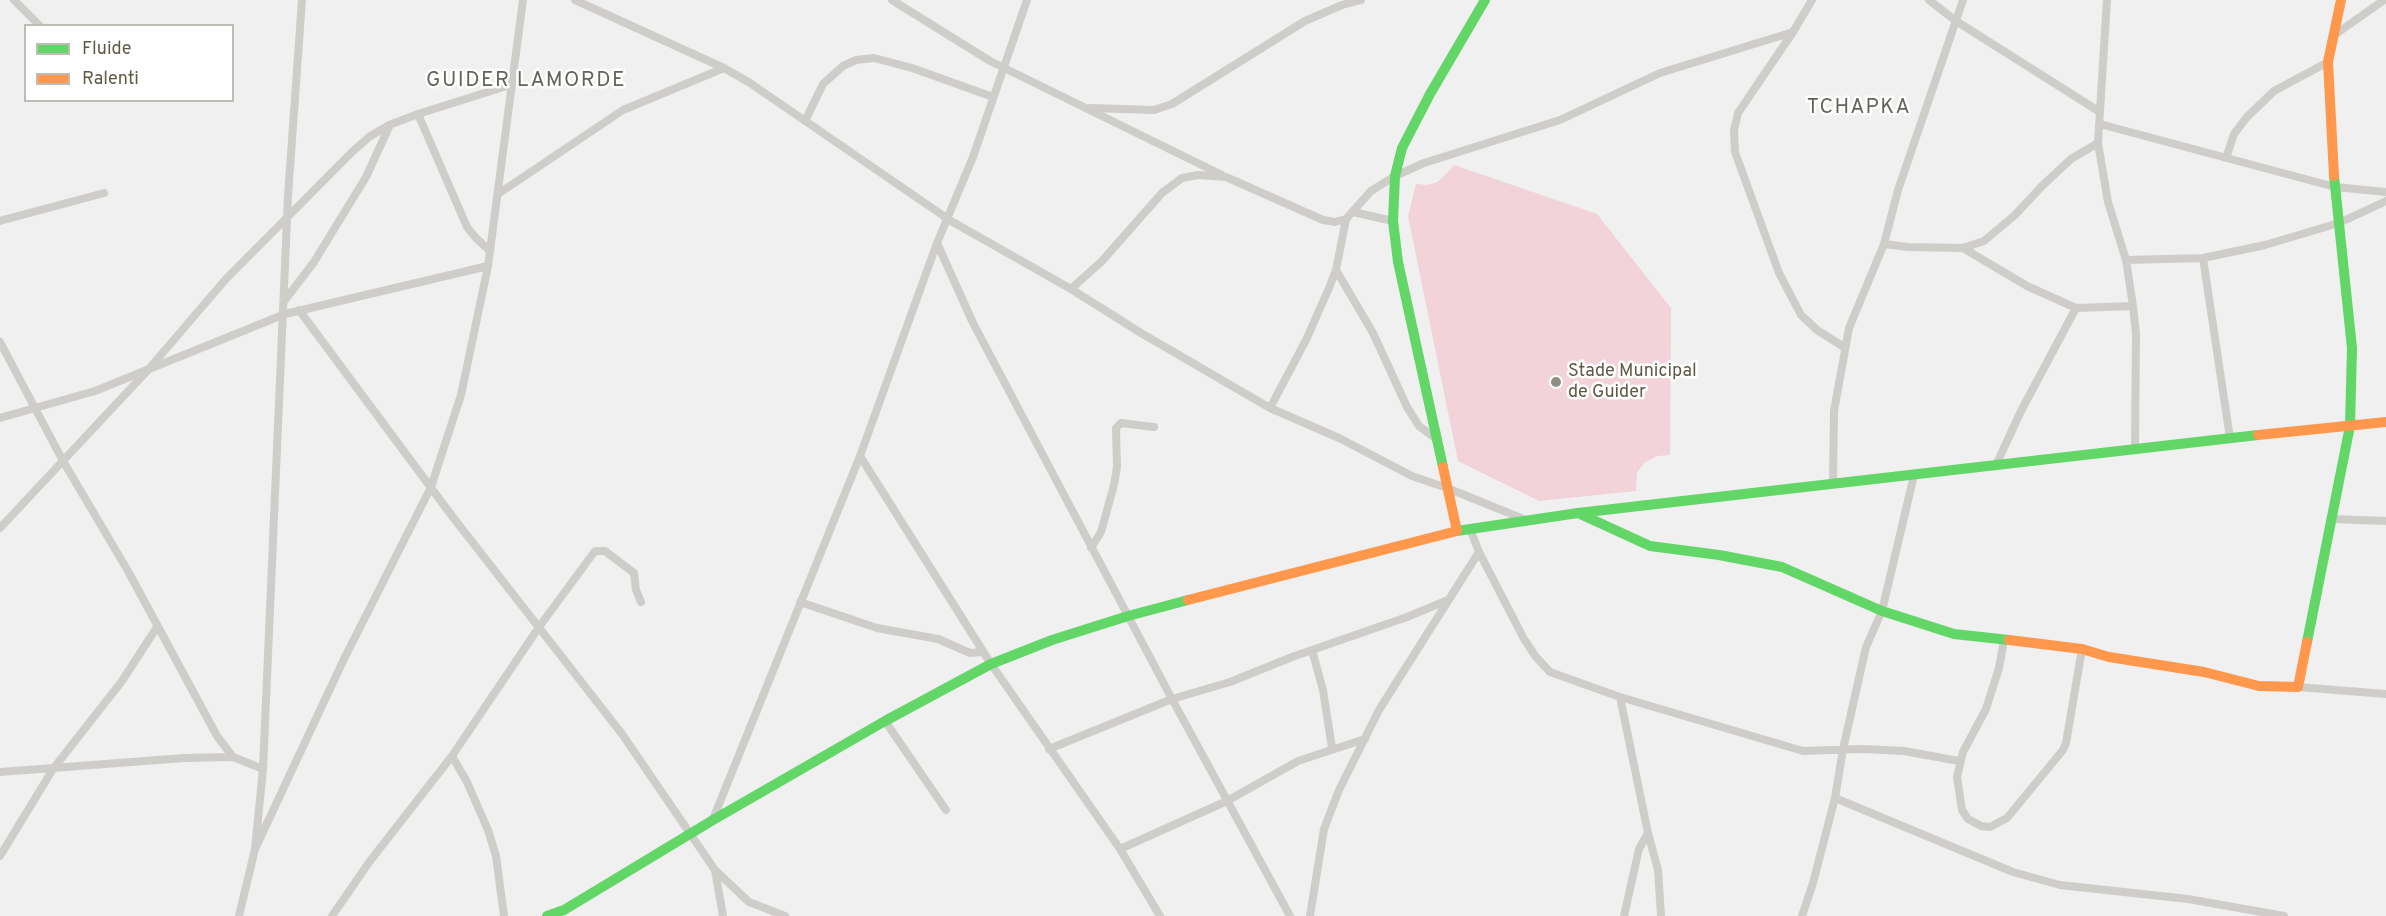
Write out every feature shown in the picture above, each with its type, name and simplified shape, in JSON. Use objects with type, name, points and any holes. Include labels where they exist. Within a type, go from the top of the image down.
[{"type":"main road","points":[[1457,531],[1398,262],[1393,220],[1395,176],[1402,148],[1430,94],[1485,0]]},
{"type":"main road","points":[[1578,513],[1650,546],[1719,555],[1782,567],[1882,611],[1954,634],[2082,649],[2109,657],[2204,672],[2259,686],[2298,687],[2349,426],[2352,348],[2335,187],[2328,62],[2341,0]]},
{"type":"main road","points":[[547,916],[564,910],[713,820],[885,721],[991,664],[1052,640],[1128,616],[1457,531],[1530,522],[1578,513],[1833,483],[2386,422]]},
{"type":"street","points":[[14,0],[38,24]]},
{"type":"street","points":[[239,916],[255,849],[263,769],[288,219],[302,0]]},
{"type":"street","points":[[255,849],[344,659],[430,487],[461,395],[488,266],[523,0]]},
{"type":"street","points":[[575,0],[750,82],[946,218],[1071,288],[1160,345],[1270,408],[1339,438],[1412,476],[1530,522]]},
{"type":"street","points":[[593,10],[597,0]]},
{"type":"street","points":[[892,0],[1003,68],[1226,177],[1323,220],[1335,222],[1346,219],[1371,191],[1395,176],[1449,154],[1560,120],[1660,74],[1793,32]]},
{"type":"street","points":[[713,820],[860,456],[946,218],[973,157],[1027,0]]},
{"type":"street","points":[[1085,108],[1154,110],[1162,107],[1196,90],[1270,41],[1305,21],[1342,5],[1361,0]]},
{"type":"street","points":[[1812,0],[1738,113],[1734,132],[1736,152],[1779,273],[1801,315],[1816,330],[1844,347]]},
{"type":"street","points":[[1929,0],[1956,21],[2100,112]]},
{"type":"street","points":[[1833,483],[1834,411],[1844,347],[1851,321],[1884,244],[1898,190],[1963,0]]},
{"type":"street","points":[[2107,0],[2098,143],[2108,202],[2126,260],[2133,306],[2136,334],[2135,449]]},
{"type":"street","points":[[2332,36],[2384,0]]},
{"type":"street","points":[[806,121],[823,84],[843,66],[856,60],[874,58],[912,68],[993,97]]},
{"type":"street","points":[[2226,158],[2234,134],[2247,117],[2274,91],[2328,62]]},
{"type":"street","points":[[498,194],[623,110],[724,68]]},
{"type":"street","points":[[0,528],[148,370],[225,280],[369,137],[389,125],[418,114],[513,84]]},
{"type":"street","points":[[418,114],[467,227],[490,251]]},
{"type":"street","points":[[2100,124],[2335,187],[2386,192]]},
{"type":"street","points":[[285,300],[314,262],[366,177],[389,125]]},
{"type":"street","points":[[1884,244],[1963,248],[1984,241],[1999,230],[2071,159],[2098,143]]},
{"type":"street","points":[[1071,288],[1102,261],[1162,194],[1182,178],[1198,175],[1226,177]]},
{"type":"street","points":[[0,221],[104,193]]},
{"type":"street","points":[[2126,260],[2203,258],[2265,245],[2339,223],[2386,201]]},
{"type":"street","points":[[1353,212],[1393,220]]},
{"type":"street","points":[[1270,408],[1306,340],[1336,270],[1346,219]]},
{"type":"street","points":[[937,243],[973,323],[1091,548],[1290,916]]},
{"type":"street","points":[[1963,248],[2027,286],[2076,308],[2133,306]]},
{"type":"street","points":[[2203,258],[2230,438]]},
{"type":"street","points":[[0,418],[95,391],[285,314],[488,266]]},
{"type":"street","points":[[1336,270],[1373,333],[1407,407],[1419,426],[1435,438]]},
{"type":"street","points":[[1996,465],[2021,411],[2076,308]]},
{"type":"street","points":[[299,310],[430,487],[622,734],[715,870],[748,902],[785,916]]},
{"type":"street","points":[[0,342],[63,461],[128,571],[217,736],[233,757]]},
{"type":"street","points":[[1091,548],[1101,532],[1114,485],[1117,467],[1116,428],[1121,423],[1154,427]]},
{"type":"street","points":[[860,456],[983,652],[1120,849],[1160,916]]},
{"type":"street","points":[[1802,916],[1813,883],[1834,798],[1866,647],[1882,611],[1914,475]]},
{"type":"street","points":[[2331,519],[2386,521]]},
{"type":"street","points":[[1470,529],[1479,552],[1524,639],[1550,672],[1620,697],[1803,751],[1843,749],[1904,751],[1959,761]]},
{"type":"street","points":[[332,916],[370,861],[452,756],[539,627],[595,551],[606,551],[634,573],[636,590],[641,602]]},
{"type":"street","points":[[1310,916],[1324,829],[1339,790],[1379,710],[1479,552]]},
{"type":"street","points":[[1049,749],[1172,699],[1230,682],[1448,600]]},
{"type":"street","points":[[800,602],[877,628],[938,639],[970,653],[983,652]]},
{"type":"street","points":[[0,856],[53,768],[123,681],[157,627]]},
{"type":"street","points":[[2004,640],[1999,668],[1986,710],[1959,761],[1957,777],[1959,798],[1968,819],[1974,824],[1990,827],[2007,818],[2067,743],[2082,649]]},
{"type":"street","points":[[1312,650],[1323,690],[1332,748]]},
{"type":"street","points":[[2298,687],[2386,694]]},
{"type":"street","points":[[1620,697],[1660,882],[1661,916]]},
{"type":"street","points":[[885,721],[946,810]]},
{"type":"street","points":[[1120,849],[1227,801],[1298,761],[1365,739]]},
{"type":"street","points":[[452,756],[467,782],[494,847],[504,916]]},
{"type":"street","points":[[0,772],[184,758],[233,757],[263,769]]},
{"type":"street","points":[[1834,798],[2013,872],[2060,885],[2188,899],[2244,912],[2284,916]]},
{"type":"street","points":[[1624,916],[1639,849],[1648,833]]},
{"type":"street","points":[[715,870],[723,916]]},
{"type":"shaded area","name":"Stade Municipal de Guider","points":[[1454,165],[1597,214],[1671,308],[1670,455],[1657,456],[1644,463],[1637,473],[1636,491],[1539,501],[1458,461],[1408,216],[1416,184],[1427,185],[1438,182]]},
{"type":"traffic: fast","points":[[1443,467],[1398,262],[1393,221],[1395,176],[1402,148],[1430,94],[1485,0]]},
{"type":"traffic: fast","points":[[2307,642],[2350,426],[2352,348],[2334,176]]},
{"type":"traffic: fast","points":[[1457,531],[1578,513],[2258,435]]},
{"type":"traffic: fast","points":[[1578,513],[1650,546],[1719,555],[1782,567],[1882,611],[1954,634],[2009,640]]},
{"type":"traffic: fast","points":[[547,916],[564,910],[713,820],[885,721],[991,664],[1052,640],[1188,600]]},
{"type":"traffic: slow","points":[[2334,176],[2328,62],[2341,0]]},
{"type":"traffic: slow","points":[[2258,435],[2386,422]]},
{"type":"traffic: slow","points":[[1188,600],[1457,531],[1443,467]]},
{"type":"traffic: slow","points":[[2009,640],[2082,649],[2109,657],[2204,672],[2259,686],[2298,687],[2307,642]]},
{"type":"place","name":"Stade Municipal de Guider","points":[[1556,382]]},
{"type":"district","name":"GUIDER LAMORDE","points":[[526,82]]},
{"type":"district","name":"TCHAPKA","points":[[1859,109]]}]
